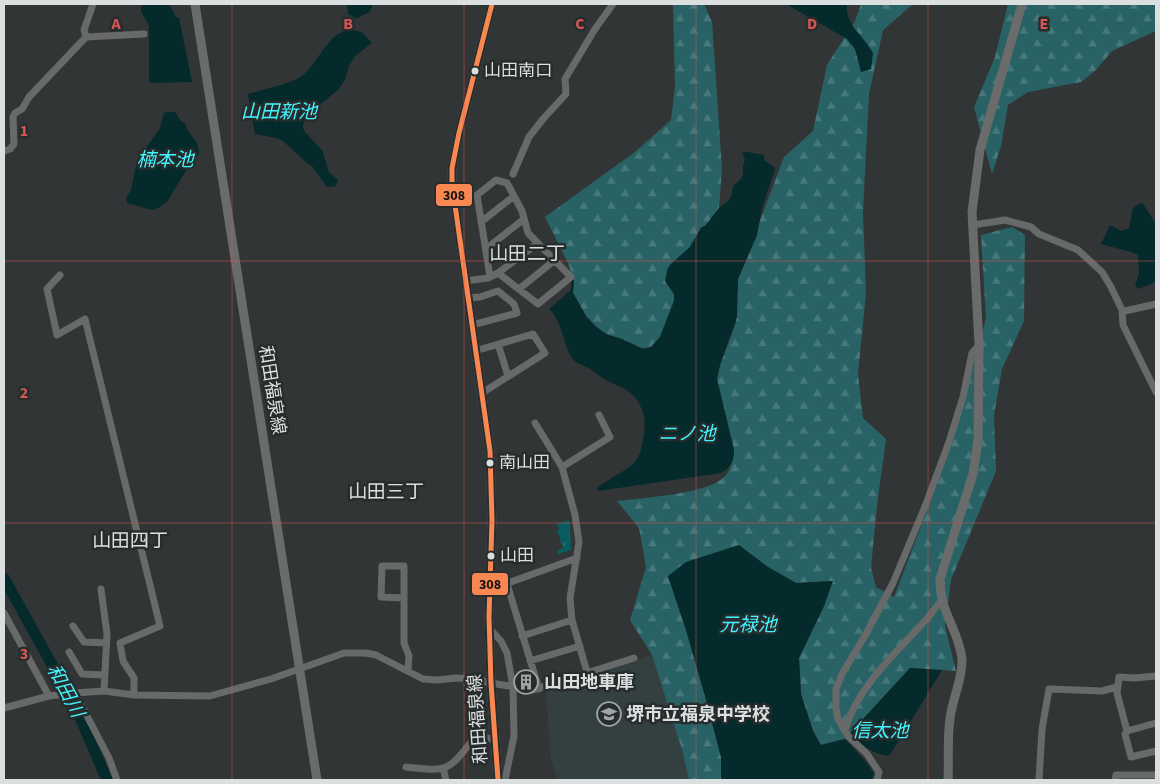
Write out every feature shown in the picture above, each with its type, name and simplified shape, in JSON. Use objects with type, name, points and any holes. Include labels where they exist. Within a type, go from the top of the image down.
[{"type":"main road","name":"和田福泉線","points":[[195,4],[317,780]]},
{"type":"main road","name":"和田福泉線","points":[[492,4],[452,168],[453,201],[490,457],[492,520],[489,628],[498,780]]},
{"type":"main road","points":[[948,780],[950,719],[961,674],[962,660],[958,640],[944,610],[940,592],[940,579],[943,564],[973,474],[978,440],[979,345],[972,225],[974,188],[980,150],[1022,4]]},
{"type":"street","points":[[86,37],[84,30],[93,4]]},
{"type":"street","points":[[513,174],[529,138],[543,119],[566,94],[565,79],[612,4]]},
{"type":"street","points":[[4,151],[10,149],[14,144],[13,117],[15,113],[22,109],[30,97],[86,37],[144,34]]},
{"type":"street","points":[[490,277],[477,195],[496,180],[508,183],[528,233],[571,277],[538,304],[498,273]]},
{"type":"street","points":[[481,222],[514,196]]},
{"type":"street","points":[[486,249],[524,219]]},
{"type":"street","points":[[972,225],[1005,220],[1031,227],[1039,234],[1078,250],[1102,272],[1122,310],[1124,325],[1156,392]]},
{"type":"street","points":[[466,282],[490,277],[498,273],[538,242]]},
{"type":"street","points":[[519,289],[555,260]]},
{"type":"street","points":[[60,274],[47,289],[56,335],[84,319],[160,626],[120,643],[123,660],[134,678],[134,695]]},
{"type":"street","points":[[468,298],[480,297],[498,291],[514,304],[517,313],[472,325]]},
{"type":"street","points":[[1122,310],[1125,311],[1156,304]]},
{"type":"street","points":[[476,351],[533,334],[545,353],[482,393]]},
{"type":"street","points":[[498,344],[508,376]]},
{"type":"street","points":[[876,780],[879,772],[866,754],[848,736],[838,719],[836,689],[842,674],[885,599],[926,504],[963,397],[972,353],[979,345]]},
{"type":"street","points":[[562,467],[610,437],[599,415]]},
{"type":"street","points":[[535,422],[562,467],[575,515],[579,542],[570,598],[572,620],[587,672]]},
{"type":"street","points":[[489,590],[577,558]]},
{"type":"street","points":[[404,598],[381,597],[382,566],[404,566],[404,598],[404,643],[409,656],[408,670]]},
{"type":"street","points":[[506,584],[539,689]]},
{"type":"street","points":[[101,589],[107,634],[104,691]]},
{"type":"street","points":[[845,730],[847,721],[877,673],[942,600]]},
{"type":"street","points":[[4,612],[49,696]]},
{"type":"street","points":[[522,636],[572,620]]},
{"type":"street","points":[[73,626],[84,642],[106,643]]},
{"type":"street","points":[[489,628],[501,641],[507,653],[513,687],[514,736],[505,780]]},
{"type":"street","points":[[530,661],[580,646]]},
{"type":"street","points":[[69,652],[82,674],[104,675]]},
{"type":"street","points":[[4,708],[49,696],[104,691],[134,695],[210,696],[272,679],[344,653],[376,655],[423,679],[475,679],[533,690],[634,658]]},
{"type":"street","points":[[1156,676],[1134,678],[1119,676],[1117,687],[1127,731],[1125,734],[1131,756],[1156,751]]},
{"type":"street","points":[[1039,780],[1042,729],[1049,689],[1102,690],[1117,687]]},
{"type":"street","points":[[73,693],[110,758],[117,780]]},
{"type":"street","points":[[1127,731],[1156,723]]},
{"type":"street","points":[[406,767],[435,770],[443,768],[455,762],[475,737],[495,739]]},
{"type":"street","points":[[443,768],[446,780]]},
{"type":"street","points":[[1115,780],[1116,775],[1156,776]]},
{"type":"shaded area","name":"堺市立福泉中学校","points":[[652,655],[682,750],[689,780],[558,780],[551,761],[546,694],[548,689]]},
{"type":"green space","points":[[673,4],[704,4],[712,22],[722,169],[719,208],[706,225],[701,228],[690,247],[668,268],[665,281],[674,294],[674,301],[660,337],[651,347],[641,348],[603,333],[586,316],[573,293],[574,280],[567,261],[545,217],[635,152],[671,120],[675,87]]},
{"type":"green space","points":[[861,4],[913,4],[883,30],[869,94],[863,212],[866,293],[858,374],[863,418],[886,439],[871,568],[876,587],[894,597],[936,487],[986,319],[981,235],[1012,227],[1025,235],[1024,321],[1002,369],[994,415],[996,471],[951,580],[945,626],[956,671],[910,668],[845,739],[821,745],[813,731],[801,694],[799,658],[824,606],[832,581],[796,583],[768,567],[668,576],[686,630],[721,757],[721,780],[689,780],[682,750],[652,655],[630,620],[646,567],[639,528],[617,501],[689,492],[715,483],[723,478],[730,469],[734,450],[717,379],[720,365],[736,323],[738,279],[757,235],[758,226],[784,157],[813,131],[827,65],[855,21]]},
{"type":"green space","points":[[1008,4],[1156,4],[1156,31],[1112,51],[1096,70],[1081,82],[1028,92],[1008,105],[1001,146],[992,174],[974,107],[995,57]]},
{"type":"green space","points":[[569,520],[571,550],[558,554],[557,551],[563,548],[557,524]]},
{"type":"water","points":[[141,4],[169,4],[176,17],[179,18],[192,82],[149,83],[149,26],[141,11]]},
{"type":"water","points":[[347,4],[372,4],[372,8],[357,19],[348,14]]},
{"type":"water","points":[[786,4],[847,4],[847,11],[852,24],[873,53],[871,69],[861,72],[855,49],[847,39]]},
{"type":"water","name":"山田新池","points":[[355,30],[363,33],[372,43],[355,56],[349,66],[345,80],[338,90],[304,119],[303,127],[305,132],[322,150],[329,172],[338,180],[336,186],[327,187],[312,166],[283,141],[255,134],[248,94],[282,85],[300,77],[337,35],[345,31]]},
{"type":"water","name":"楠本池","points":[[175,112],[181,121],[185,123],[197,144],[199,154],[190,164],[167,202],[160,207],[152,210],[127,203],[126,199],[131,190],[136,166],[159,130],[164,113]]},
{"type":"water","name":"ニノ池","points":[[742,152],[764,155],[764,160],[774,167],[775,170],[762,208],[757,235],[738,279],[737,317],[717,379],[734,450],[733,461],[721,473],[598,491],[597,488],[627,469],[637,459],[644,437],[643,413],[638,401],[629,392],[604,379],[572,358],[554,314],[549,309],[571,290],[571,280],[574,280],[573,293],[586,316],[595,326],[608,335],[641,348],[651,347],[660,337],[674,301],[674,294],[665,281],[668,268],[690,247],[701,228],[706,225],[719,208],[731,197],[733,186],[741,179],[743,174],[745,159]]},
{"type":"water","points":[[1142,202],[1156,224],[1156,282],[1138,289],[1135,285],[1139,274],[1138,255],[1101,244],[1110,225],[1121,231],[1129,228],[1133,208]]},
{"type":"water","name":"元禄池","points":[[739,545],[768,567],[796,583],[833,581],[824,606],[799,658],[801,694],[813,731],[821,745],[845,739],[867,763],[874,774],[871,780],[721,780],[721,757],[686,630],[668,576],[686,562]]},
{"type":"water","name":"信太池","points":[[910,668],[942,670],[890,755],[874,752],[858,741],[851,732]]},
{"type":"waterway","name":"和田川","points":[[4,578],[75,706],[107,780]]},
{"type":"transit line","name":"308","points":[[492,4],[459,133],[452,168],[452,184],[490,451],[492,520],[489,617],[491,683],[498,780]]},
{"type":"place","name":"山田南口","points":[[475,71]]},
{"type":"place","name":"南山田","points":[[490,463]]},
{"type":"place","name":"山田","points":[[491,556]]},
{"type":"place","name":"山田地車庫","points":[[526,682]]},
{"type":"place","name":"堺市立福泉中学校","points":[[609,714]]},
{"type":"district","name":"山田二丁","points":[[527,254]]},
{"type":"district","name":"山田三丁","points":[[386,492]]},
{"type":"district","name":"山田四丁","points":[[130,541]]}]
